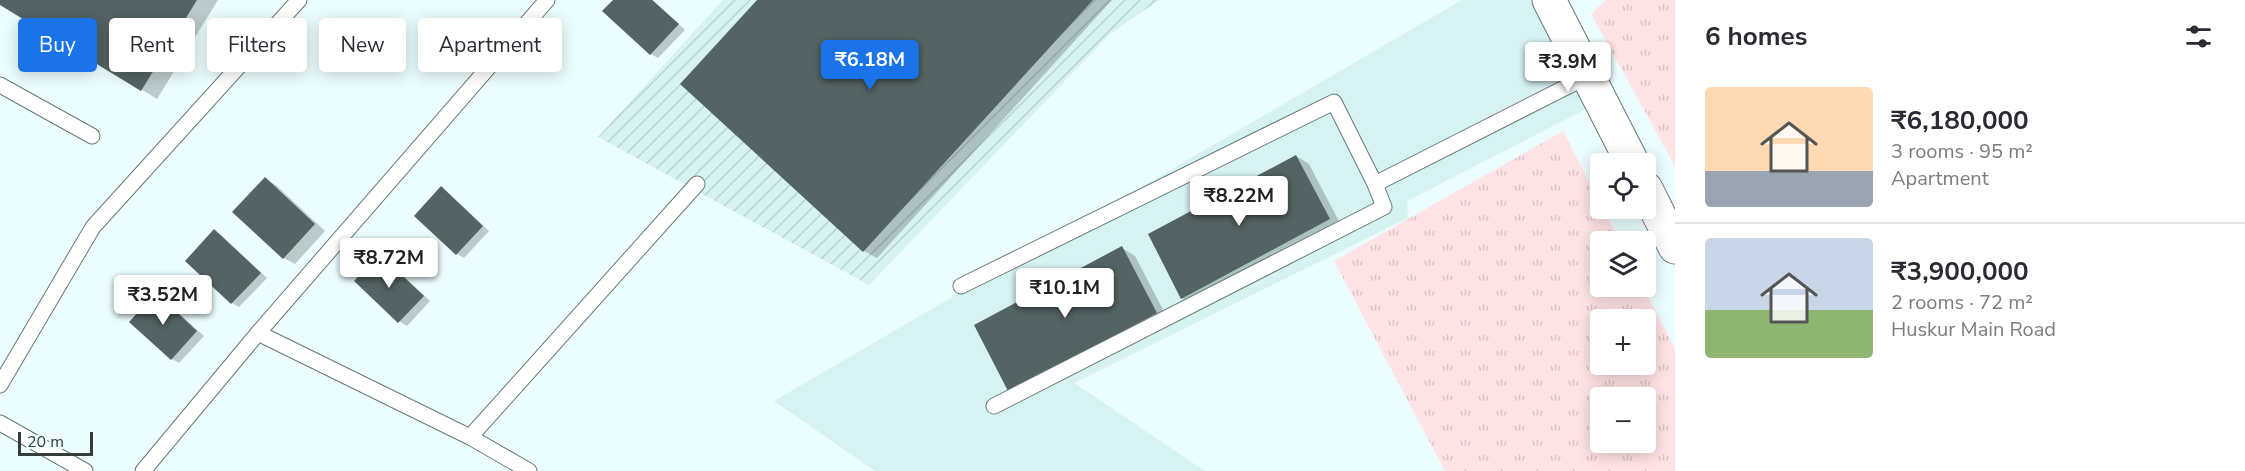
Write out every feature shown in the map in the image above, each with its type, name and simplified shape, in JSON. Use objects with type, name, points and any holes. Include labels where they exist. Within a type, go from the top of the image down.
[{"type":"main road","points":[[1550,0],[1627,153]]},
{"type":"main road","points":[[1656,209],[1675,247]]},
{"type":"lane","points":[[0,386],[93,227],[299,0]]},
{"type":"lane","points":[[143,471],[258,333],[547,0]]},
{"type":"lane","points":[[1375,184],[1588,76]]},
{"type":"lane","points":[[0,85],[92,136]]},
{"type":"lane","points":[[961,286],[1334,102],[1384,207],[994,406]]},
{"type":"lane","points":[[470,437],[697,184]]},
{"type":"lane","points":[[258,333],[470,437],[529,471]]},
{"type":"lane","points":[[0,423],[85,471]]},
{"type":"shaded area","points":[[723,0],[1159,0],[1110,34],[869,285],[598,137]]},
{"type":"shaded area","points":[[1462,0],[1534,0],[1586,109],[1407,201],[1408,218],[1074,383],[1205,471],[875,471],[774,401]]},
{"type":"green space","points":[[1606,0],[1675,0],[1675,166],[1591,14]]},
{"type":"green space","points":[[1563,131],[1590,184],[1590,219],[1608,219],[1615,231],[1590,231],[1590,297],[1648,297],[1654,309],[1590,309],[1590,375],[1656,375],[1656,312],[1675,349],[1675,471],[1445,471],[1334,261]]},
{"type":"building","points":[[0,0],[197,0],[186,18],[109,18],[109,71],[97,64],[97,18],[21,18],[0,5]]},
{"type":"building","points":[[613,0],[652,0],[679,24],[650,55],[602,11]]},
{"type":"building","points":[[757,0],[1093,0],[863,252],[680,84]]},
{"type":"building","points":[[110,72],[153,72],[141,91]]},
{"type":"building","points":[[1296,155],[1330,219],[1181,299],[1148,234]]},
{"type":"building","points":[[265,177],[315,224],[283,259],[232,212]]},
{"type":"building","points":[[441,186],[483,226],[456,255],[414,216]]},
{"type":"building","points":[[214,229],[261,273],[231,304],[185,261]]},
{"type":"building","points":[[1122,246],[1157,313],[1009,393],[974,325]]},
{"type":"building","points":[[379,254],[424,296],[398,323],[354,281]]},
{"type":"building","points":[[156,293],[197,331],[171,360],[129,322]]}]
